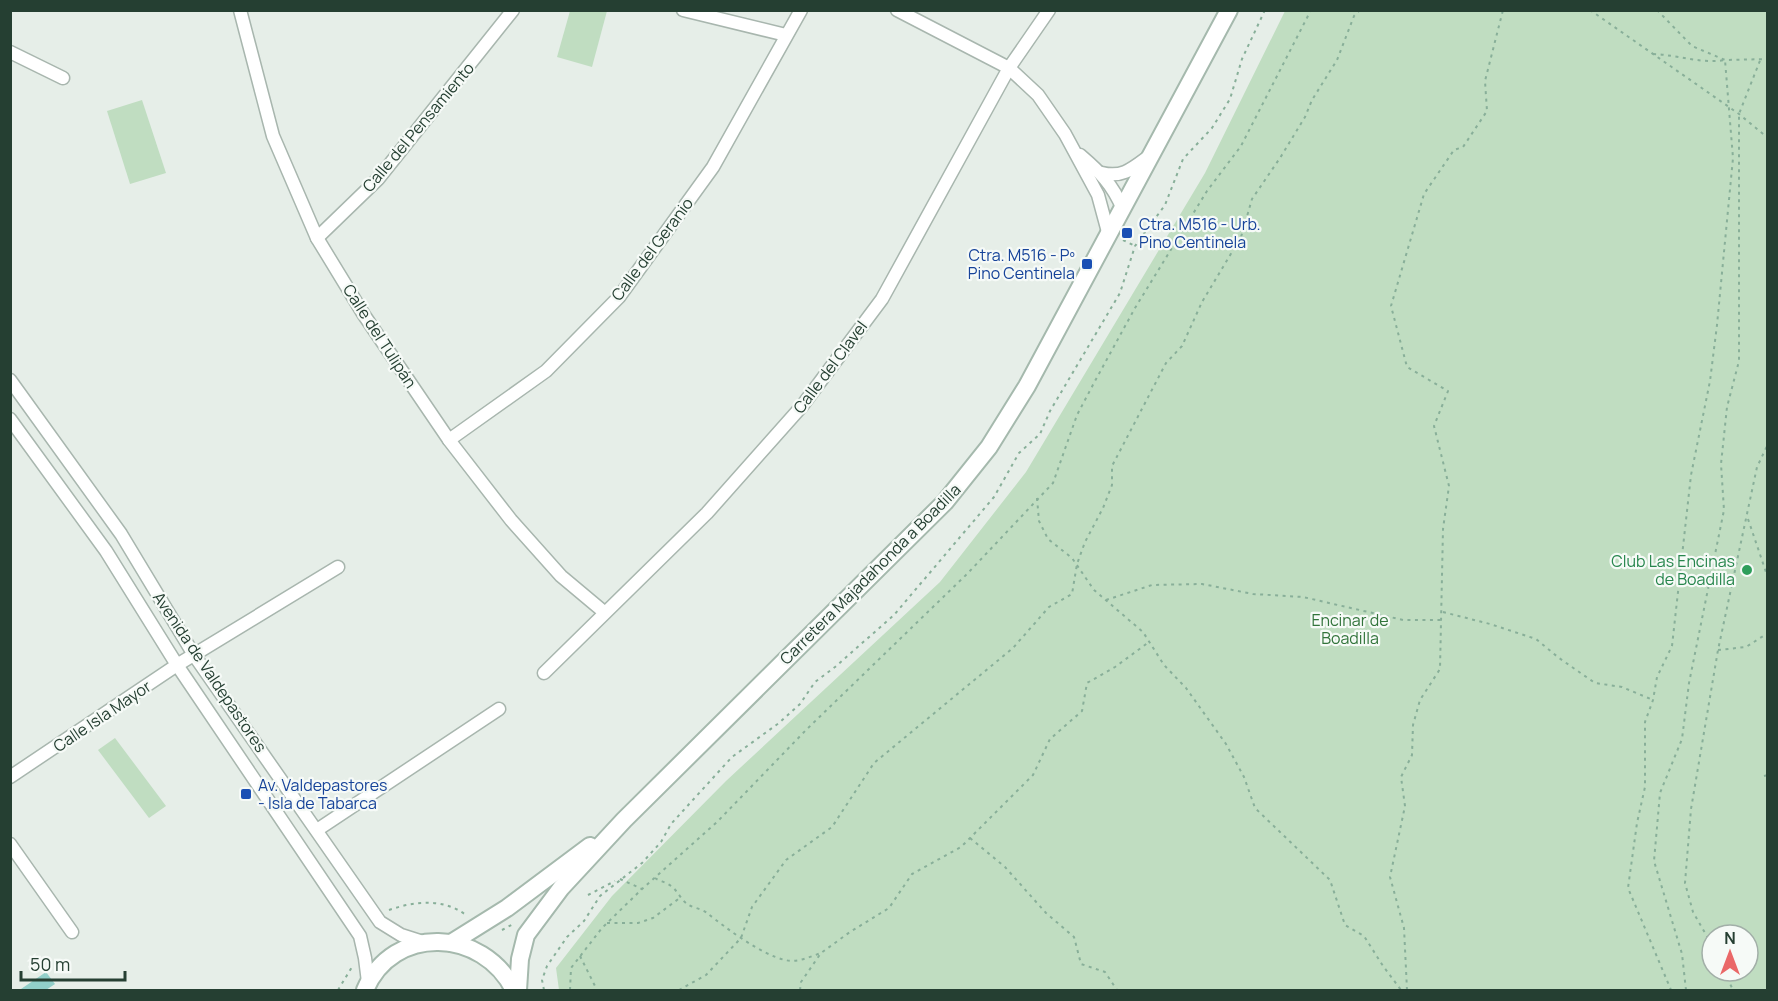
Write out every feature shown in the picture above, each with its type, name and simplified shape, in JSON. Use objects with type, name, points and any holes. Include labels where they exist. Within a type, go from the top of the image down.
[{"type":"street","name":"Calle del Tulipán","points":[[240,10],[273,136],[317,238],[364,315],[449,440],[511,520],[561,576],[604,612]]},
{"type":"street","name":"Calle del Pensamiento","points":[[317,238],[378,179],[513,10]]},
{"type":"street","points":[[683,10],[786,35]]},
{"type":"street","name":"Calle del Geranio","points":[[449,440],[546,371],[619,297],[713,167],[801,10]]},
{"type":"street","points":[[897,10],[1009,68],[1038,95],[1075,150],[1098,195],[1115,236]]},
{"type":"street","name":"Calle del Clavel","points":[[544,673],[707,513],[802,406],[882,299],[1009,68],[1049,10]]},
{"type":"street","name":"Carretera Majadahonda a Boadilla","points":[[516,990],[519,959],[526,935],[561,888],[624,820],[945,502],[989,447],[1115,236],[1123,209],[1229,10]]},
{"type":"street","points":[[10,52],[63,78]]},
{"type":"street","points":[[1075,150],[1102,173],[1113,188],[1123,209]]},
{"type":"street","points":[[1102,173],[1114,176],[1128,172],[1154,153]]},
{"type":"street","name":"Avenida de Valdepastores","points":[[10,380],[121,534],[194,655],[380,922],[401,935],[427,943]]},
{"type":"street","name":"Avenida de Valdepastores","points":[[10,419],[106,550],[177,665],[360,936],[365,958],[366,986]]},
{"type":"street","name":"Calle Isla Mayor","points":[[10,777],[177,665],[338,567]]},
{"type":"street","points":[[317,830],[499,709]]},
{"type":"street","name":"Carretera Majadahonda a Boadilla","points":[[451,943],[507,908],[624,820]]},
{"type":"street","points":[[10,844],[72,932]]},
{"type":"street","points":[[366,986],[384,963],[404,950],[427,943],[451,943],[473,949],[492,961],[516,990]]},
{"type":"path","points":[[570,990],[571,968],[607,923],[718,822],[807,729],[967,574],[1053,483],[1077,415],[1135,308],[1207,191],[1241,146],[1311,10]]},
{"type":"path","points":[[679,990],[706,975],[741,938],[752,907],[786,860],[832,826],[874,763],[1013,648],[1048,607],[1072,594],[1077,564],[1085,542],[1112,485],[1112,466],[1166,363],[1182,346],[1202,302],[1241,237],[1252,199],[1305,117],[1312,100],[1337,60],[1354,15],[1360,10]]},
{"type":"path","points":[[1407,990],[1404,928],[1390,877],[1405,806],[1401,777],[1412,755],[1413,725],[1420,700],[1440,669],[1443,529],[1449,486],[1434,426],[1448,391],[1407,367],[1391,306],[1424,194],[1454,150],[1463,147],[1487,111],[1485,81],[1503,10]]},
{"type":"path","points":[[1590,10],[1729,106],[1767,138]]},
{"type":"path","points":[[1659,11],[1692,46],[1725,60]]},
{"type":"path","points":[[1653,54],[1685,57],[1708,63],[1725,60],[1767,59]]},
{"type":"path","points":[[1686,990],[1682,954],[1654,861],[1660,793],[1682,739],[1689,682],[1724,510],[1721,464],[1727,407],[1739,361],[1739,114],[1761,58]]},
{"type":"path","points":[[1671,990],[1628,888],[1637,823],[1646,787],[1645,722],[1653,700],[1657,677],[1672,646],[1691,475],[1710,381],[1733,158],[1725,60]]},
{"type":"path","points":[[1115,236],[1135,246]]},
{"type":"path","points":[[1700,924],[1693,912],[1684,883],[1691,809],[1718,650],[1757,467],[1767,444]]},
{"type":"path","points":[[1037,498],[1039,521],[1048,539],[1072,558],[1095,590],[1143,632],[1164,665],[1186,688],[1226,744],[1244,777],[1255,808],[1330,880],[1345,925],[1364,936],[1401,990]]},
{"type":"path","points":[[1747,517],[1767,578]]},
{"type":"path","points":[[1106,600],[1152,585],[1202,584],[1253,594],[1303,597],[1403,620],[1442,620]]},
{"type":"path","points":[[1443,612],[1536,639],[1559,658],[1595,682],[1622,687],[1653,700]]},
{"type":"path","points":[[1718,650],[1746,647],[1767,633]]},
{"type":"path","points":[[800,990],[801,982],[821,954],[850,932],[889,908],[912,874],[961,847],[1033,776],[1050,739],[1083,711],[1087,683],[1115,667],[1149,642]]},
{"type":"path","points":[[970,838],[1005,867],[1046,913],[1074,937],[1081,964],[1105,972],[1117,990]]},
{"type":"path","points":[[654,878],[670,885],[686,904],[707,913],[711,919],[719,921],[741,938],[786,960],[800,960],[821,954]]},
{"type":"path","points":[[619,879],[642,889]]},
{"type":"path","points":[[588,895],[619,879]]},
{"type":"path","points":[[544,990],[542,980],[547,966],[567,937],[584,921],[600,896],[619,879]]},
{"type":"path","points":[[607,923],[638,922],[653,918],[681,897]]},
{"type":"path","points":[[580,956],[597,990]]},
{"type":"path","points":[[338,990],[345,981],[354,960]]},
{"type":"green space","points":[[570,11],[607,11],[592,67],[557,57]]},
{"type":"green space","name":"Encinar de Boadilla","points":[[1285,11],[1767,11],[1767,990],[559,990],[556,968],[612,896],[726,781],[940,582],[1026,472],[1205,173]]},
{"type":"green space","points":[[142,100],[166,173],[130,184],[107,111]]},
{"type":"green space","points":[[115,738],[166,806],[149,818],[98,750]]},
{"type":"water","points":[[46,972],[55,984],[46,990],[21,989]]},
{"type":"place","name":"Ctra. M516 - Urb. Pino Centinela","points":[[1127,233]]},
{"type":"place","name":"Ctra. M516 - Pº Pino Centinela","points":[[1087,264]]},
{"type":"place","name":"Club Las Encinas de Boadilla","points":[[1747,570]]},
{"type":"place","name":"Av. Valdepastores - Isla de Tabarca","points":[[246,794]]}]
